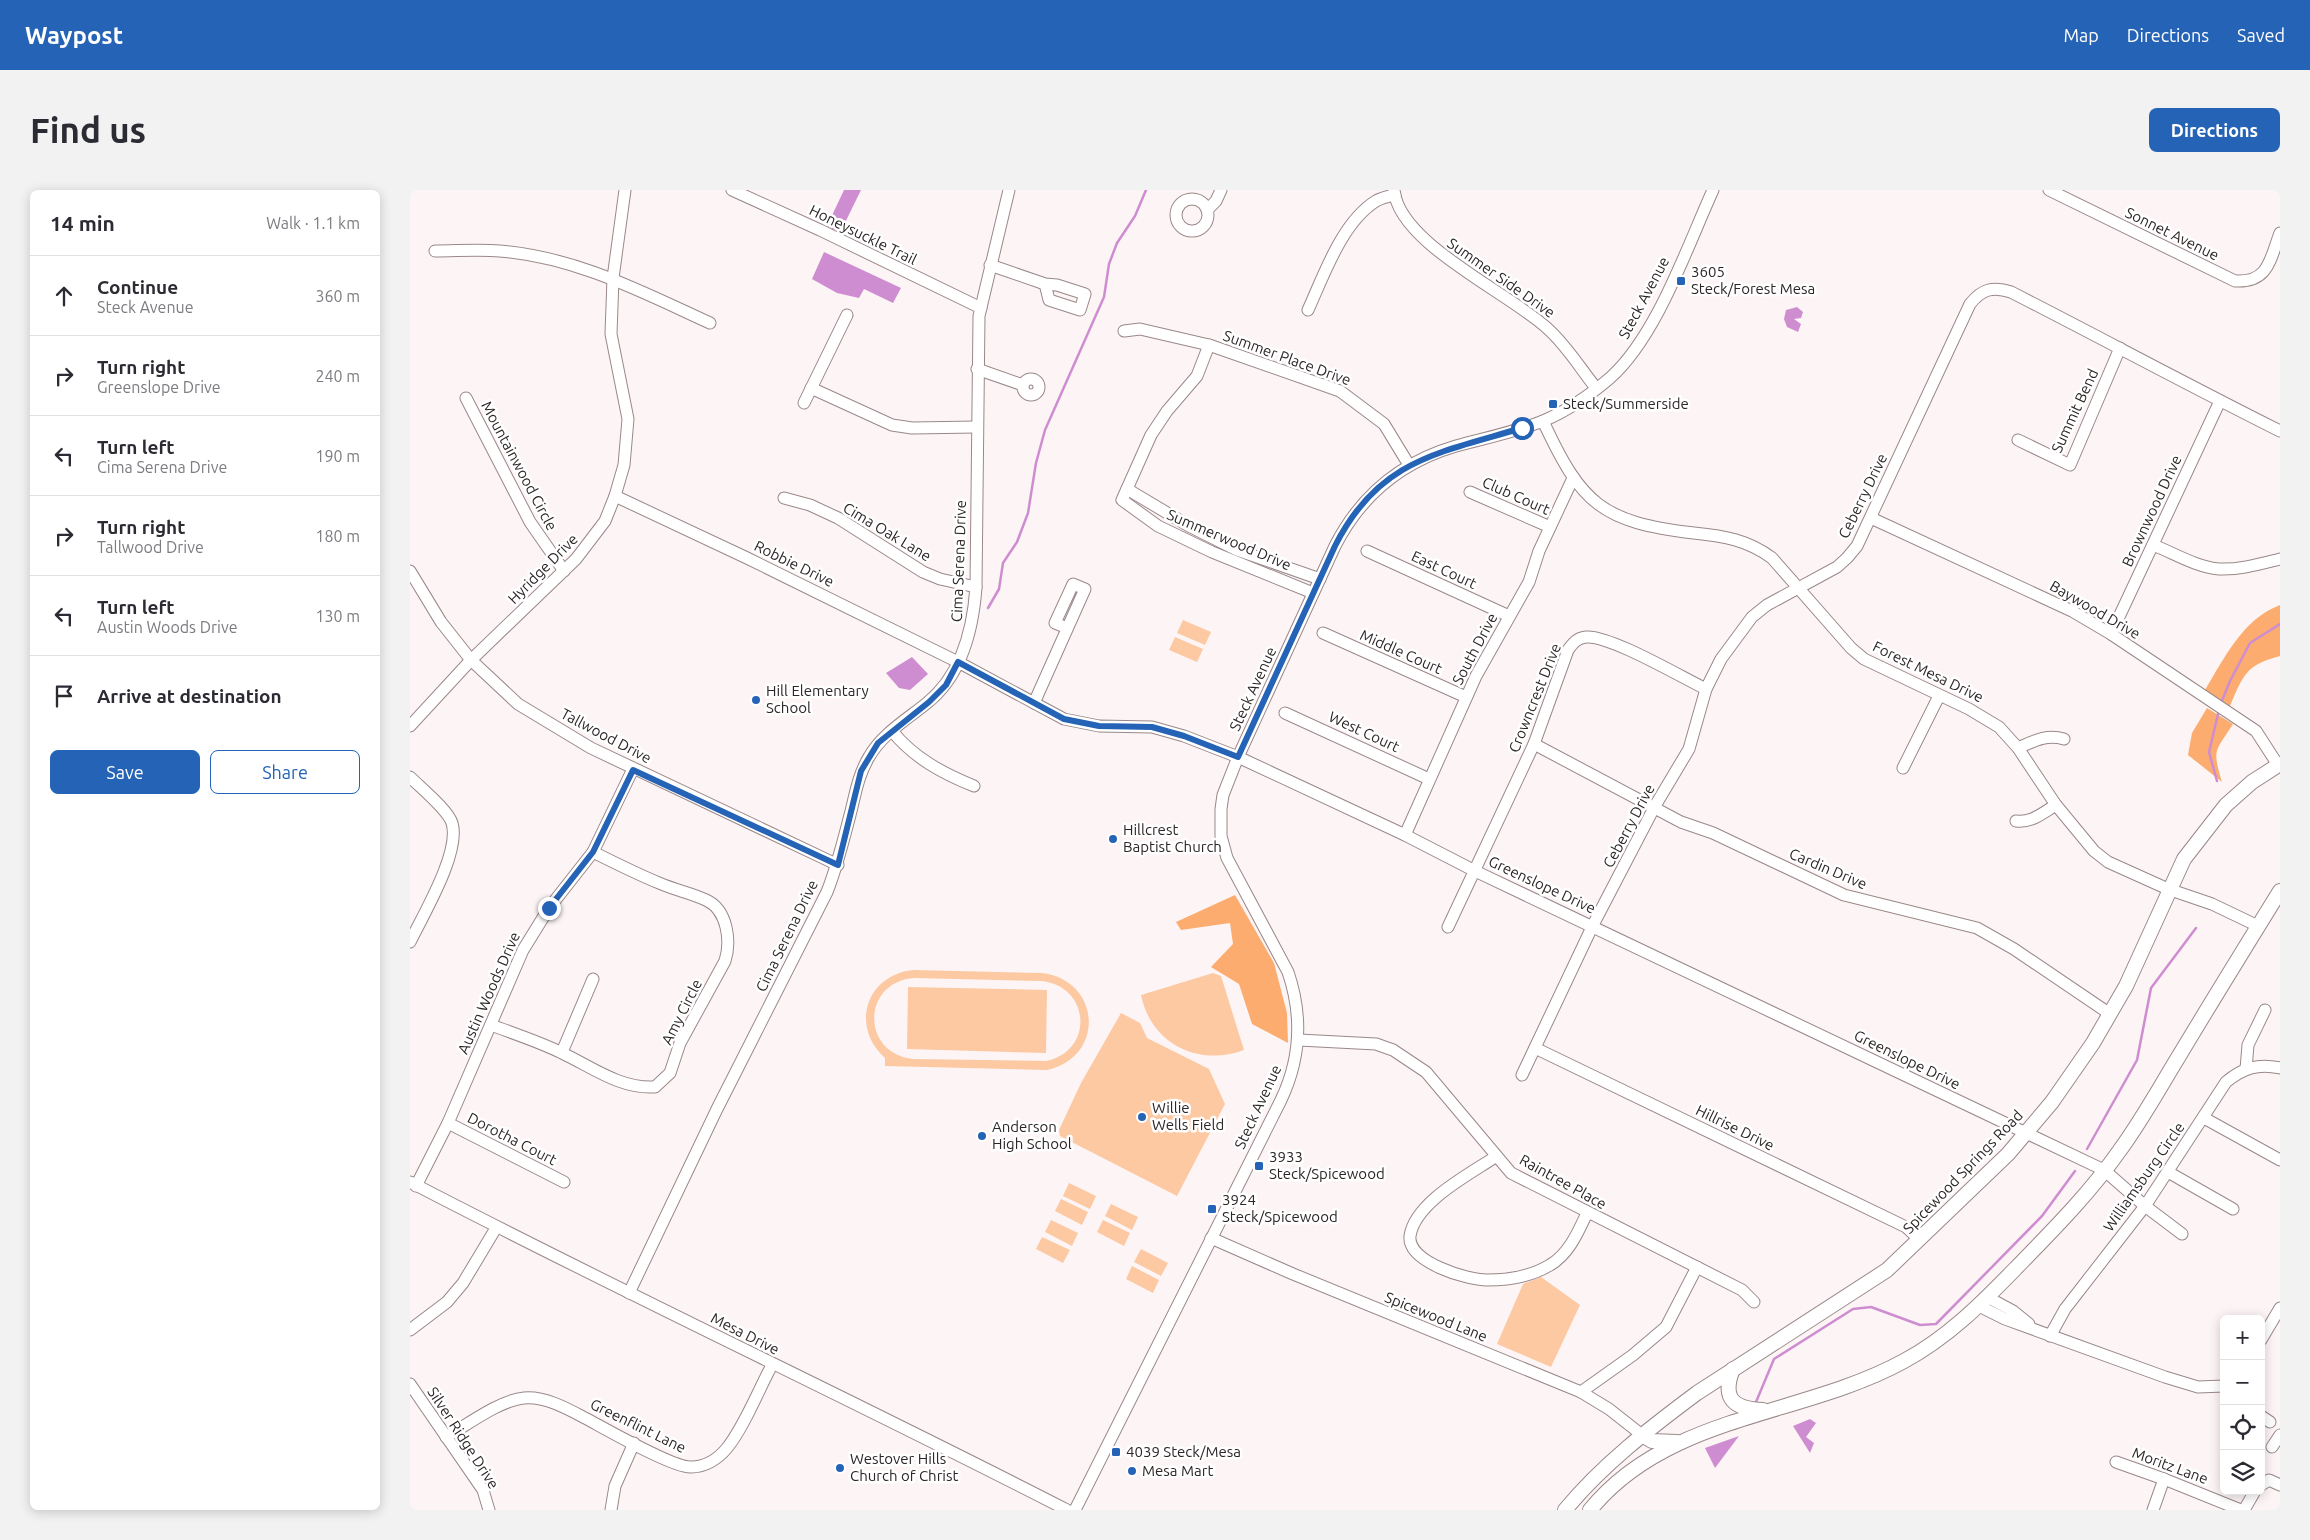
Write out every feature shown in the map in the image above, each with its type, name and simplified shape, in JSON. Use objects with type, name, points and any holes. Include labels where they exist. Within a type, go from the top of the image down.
[{"type":"main road","name":"Spicewood Springs Road","points":[[1566,1510],[1596,1476],[1642,1435],[1690,1398],[1887,1270],[1920,1240],[2026,1133],[2074,1071],[2110,1014],[2141,955],[2168,889],[2184,859],[2226,805],[2252,782],[2279,764]]},
{"type":"main road","points":[[1591,1508],[1624,1477],[1650,1458],[1680,1442],[1847,1385],[1903,1362],[1932,1344],[1983,1302],[2064,1219],[2133,1132],[2280,891]]},
{"type":"main road","points":[[1733,1369],[1728,1385],[1733,1402],[1742,1408],[1772,1410]]},
{"type":"main road","points":[[1642,1435],[1652,1441],[1680,1442]]},
{"type":"main road","points":[[1642,1435],[1650,1458]]},
{"type":"main road","points":[[1591,1508],[1607,1482],[1630,1459],[1642,1435]]},
{"type":"street","name":"Hyridge Drive","points":[[410,726],[471,660],[564,571],[592,540],[605,521],[624,465],[628,419],[611,334],[613,278],[625,190]]},
{"type":"street","name":"Honeysuckle Trail","points":[[732,190],[820,230],[980,308]]},
{"type":"street","name":"Cima Serena Drive","points":[[629,1293],[717,1109],[813,922],[838,865],[861,771],[878,743],[929,702],[946,685],[971,631],[976,587],[976,427],[980,308],[1008,190]]},
{"type":"street","points":[[1208,210],[1216,201],[1221,190]]},
{"type":"street","name":"Steck Avenue","points":[[1076,1510],[1288,1086],[1293,1069],[1299,1040],[1297,1004],[1288,972],[1228,858],[1220,836],[1224,795],[1238,757],[1313,593],[1345,527],[1364,500],[1378,487],[1409,465],[1455,446],[1543,421],[1581,400],[1622,364],[1644,335],[1664,298],[1713,190]]},
{"type":"street","name":"Sonnet Avenue","points":[[2049,190],[2236,282],[2257,279],[2265,272],[2280,233]]},
{"type":"street","points":[[1308,310],[1334,252],[1356,220],[1376,200],[1395,192]]},
{"type":"street","name":"Summer Side Drive","points":[[1395,192],[1414,228],[1434,249],[1531,314],[1568,350],[1596,388]]},
{"type":"street","points":[[435,251],[500,251],[530,255],[613,278],[710,323]]},
{"type":"street","points":[[990,265],[1045,284]]},
{"type":"street","name":"Ceberry Drive","points":[[1522,1075],[1593,925],[1655,806],[1689,750],[1706,689],[1722,659],[1752,617],[1767,605],[1837,566],[1847,558],[1871,518],[1970,304],[1978,294],[1992,288],[2011,292],[2120,348],[2165,374],[2280,431]]},
{"type":"street","points":[[804,403],[847,315]]},
{"type":"street","name":"Summer Place Drive","points":[[1124,330],[1140,329],[1209,345],[1328,386],[1352,398],[1384,424],[1409,465]]},
{"type":"street","points":[[1127,489],[1151,435],[1167,411],[1197,376],[1209,345]]},
{"type":"street","name":"Summit Bend","points":[[2018,440],[2070,465],[2120,348]]},
{"type":"street","points":[[977,369],[1023,384]]},
{"type":"street","points":[[812,388],[892,425],[912,428],[976,427]]},
{"type":"street","name":"Mountainwood Circle","points":[[466,398],[530,522],[564,571]]},
{"type":"street","name":"Brownwood Drive","points":[[2111,634],[2220,401]]},
{"type":"street","name":"Forest Mesa Drive","points":[[1543,421],[1573,478],[1600,507],[1631,522],[1652,528],[1722,536],[1759,548],[1772,558],[1851,648],[1864,659],[1984,717],[1999,727],[2018,748],[2056,805],[2094,852],[2108,862],[2168,889],[2212,904],[2258,926]]},
{"type":"street","name":"South Drive","points":[[1405,835],[1466,697],[1529,582],[1539,551],[1573,478]]},
{"type":"street","name":"Summerwood Drive","points":[[1313,593],[1212,552],[1158,526],[1122,500],[1127,489],[1189,526],[1237,550],[1320,579]]},
{"type":"street","name":"Club Court","points":[[1470,492],[1550,527]]},
{"type":"street","name":"Robbie Drive","points":[[615,496],[958,662]]},
{"type":"street","name":"Cima Oak Lane","points":[[784,498],[810,505],[838,518],[923,572],[940,579],[976,587]]},
{"type":"street","name":"Baywood Drive","points":[[1871,518],[2072,611],[2111,634],[2256,731],[2279,764]]},
{"type":"street","points":[[2153,545],[2204,566],[2218,569],[2238,568],[2280,560]]},
{"type":"street","name":"East Court","points":[[1367,551],[1509,616]]},
{"type":"street","name":"Tallwood Drive","points":[[410,571],[441,622],[471,660],[518,704],[591,748],[633,770],[838,865]]},
{"type":"street","points":[[1034,703],[1067,628]]},
{"type":"street","name":"Middle Court","points":[[1323,633],[1466,697]]},
{"type":"street","name":"Crowncrest Drive","points":[[1448,927],[1534,744],[1568,650],[1575,640],[1585,637],[1612,642],[1706,689]]},
{"type":"street","name":"Greenslope Drive","points":[[958,662],[1064,719],[1082,724],[1152,727],[1184,736],[1238,757],[1405,835],[1475,871],[1593,925],[2104,1170],[2145,1206],[2182,1234]]},
{"type":"street","points":[[1903,768],[1939,696]]},
{"type":"street","name":"West Court","points":[[1285,713],[1429,779]]},
{"type":"street","points":[[892,730],[912,753],[925,762],[952,777],[974,786]]},
{"type":"street","points":[[2018,748],[2044,736],[2064,739]]},
{"type":"street","name":"Cardin Drive","points":[[1534,744],[1655,806],[1681,822],[1713,833],[1844,895],[1977,928],[2014,949],[2110,1014]]},
{"type":"street","name":"Austin Woods Drive","points":[[413,1184],[448,1123],[534,930],[593,852],[633,770]]},
{"type":"street","points":[[410,777],[452,822],[454,835],[450,857],[410,942]]},
{"type":"street","points":[[2016,821],[2026,822],[2034,819],[2056,805]]},
{"type":"street","name":"Amy Circle","points":[[491,1025],[562,1052],[602,1074],[624,1082],[648,1087],[661,1083],[670,1073],[680,1044],[725,962],[728,951],[728,933],[722,918],[708,901],[660,884],[593,852]]},
{"type":"street","points":[[562,1052],[592,979]]},
{"type":"street","points":[[2246,1069],[2248,1045],[2265,1010]]},
{"type":"street","name":"Raintree Place","points":[[1299,1040],[1376,1044],[1393,1050],[1411,1061],[1436,1083],[1511,1173],[1742,1290],[1754,1302]]},
{"type":"street","name":"Hillrise Drive","points":[[1535,1048],[1906,1227],[1920,1240]]},
{"type":"street","name":"Williamsburg Circle","points":[[2050,1336],[2065,1309],[2145,1206],[2226,1082],[2246,1069],[2267,1065],[2280,1068]]},
{"type":"street","points":[[2204,1118],[2280,1160]]},
{"type":"street","name":"Dorotha Court","points":[[448,1123],[564,1182]]},
{"type":"street","points":[[1495,1156],[1440,1194],[1425,1207],[1410,1236],[1414,1251],[1422,1258],[1469,1278],[1487,1280],[1536,1272],[1562,1256],[1577,1234],[1587,1213]]},
{"type":"street","points":[[2168,1172],[2233,1209]]},
{"type":"street","name":"Mesa Drive","points":[[413,1184],[496,1228],[772,1365],[912,1430],[1067,1510]]},
{"type":"street","points":[[410,1330],[447,1302],[463,1283],[496,1228]]},
{"type":"street","name":"Spicewood Lane","points":[[1211,1238],[1293,1274],[1580,1392],[1609,1409],[1642,1435]]},
{"type":"street","points":[[1580,1392],[1633,1355],[1666,1327],[1697,1267]]},
{"type":"street","points":[[1983,1302],[2005,1319],[2050,1336],[2198,1387],[2220,1386]]},
{"type":"street","points":[[2265,1333],[2280,1308]]},
{"type":"street","name":"Greenflint Lane","points":[[446,1437],[501,1406],[524,1398],[564,1407],[634,1443],[690,1468],[716,1459],[732,1440],[772,1365]]},
{"type":"street","name":"Silver Ridge Drive","points":[[410,1384],[483,1490],[489,1510]]},
{"type":"street","points":[[2272,1447],[2280,1435]]},
{"type":"street","points":[[611,1510],[615,1486],[634,1443]]},
{"type":"street","name":"Moritz Lane","points":[[2116,1462],[2243,1510]]},
{"type":"street","points":[[2152,1510],[2164,1479]]},
{"type":"street","points":[[2265,1483],[2280,1485]]},
{"type":"street","points":[[2243,1510],[2252,1495]]},
{"type":"shaded area","points":[[844,190],[861,190],[840,233],[827,226]]},
{"type":"shaded area","points":[[824,252],[901,288],[893,303],[864,289],[859,298],[837,293],[812,279]]},
{"type":"shaded area","points":[[1797,307],[1803,312],[1801,318],[1794,319],[1801,324],[1798,332],[1787,327],[1784,319],[1786,310]]},
{"type":"shaded area","points":[[2280,605],[2280,656],[2260,663],[2247,673],[2230,706],[2205,690],[2228,652],[2245,629],[2267,611]]},
{"type":"shaded area","points":[[1183,620],[1211,632],[1205,645],[1177,633]]},
{"type":"shaded area","points":[[1175,637],[1203,649],[1197,662],[1169,650]]},
{"type":"shaded area","points":[[912,657],[928,674],[910,690],[899,688],[886,673]]},
{"type":"shaded area","points":[[2207,708],[2233,724],[2217,751],[2216,757],[2222,782],[2188,755],[2192,733]]},
{"type":"shaded area","points":[[1235,895],[1274,963],[1287,1013],[1288,1043],[1252,1024],[1239,984],[1211,967],[1233,944],[1230,923],[1181,930],[1176,922]]},
{"type":"shaded area","points":[[915,970],[1042,973],[1062,979],[1076,989],[1085,1003],[1089,1019],[1087,1035],[1079,1050],[1066,1062],[1047,1070],[885,1066],[885,1058],[874,1045],[868,1031],[866,1017],[868,1003],[875,991],[885,981],[898,973]],"holes":[[[915,978],[1042,981],[1058,986],[1070,995],[1077,1006],[1080,1020],[1079,1033],[1073,1045],[1062,1055],[1046,1061],[913,1059],[896,1054],[884,1044],[876,1032],[874,1017],[877,1003],[885,991],[898,982]]]},
{"type":"shaded area","points":[[1213,973],[1221,976],[1244,1050],[1227,1055],[1194,1053],[1179,1047],[1166,1038],[1155,1027],[1146,1012],[1141,995]]},
{"type":"shaded area","points":[[908,987],[1047,990],[1046,1053],[907,1049]]},
{"type":"shaded area","name":"Willie Wells Field","points":[[1121,1013],[1140,1023],[1147,1038],[1209,1069],[1225,1104],[1177,1196],[1060,1136],[1059,1130],[1081,1083]]},
{"type":"shaded area","points":[[1069,1183],[1096,1196],[1090,1209],[1063,1196]]},
{"type":"shaded area","points":[[1061,1199],[1088,1212],[1082,1225],[1055,1211]]},
{"type":"shaded area","points":[[1111,1204],[1138,1217],[1132,1230],[1105,1216]]},
{"type":"shaded area","points":[[1051,1220],[1078,1233],[1072,1246],[1045,1232]]},
{"type":"shaded area","points":[[1103,1220],[1130,1233],[1124,1246],[1097,1232]]},
{"type":"shaded area","points":[[1042,1237],[1070,1250],[1063,1263],[1036,1249]]},
{"type":"shaded area","points":[[1141,1249],[1168,1263],[1161,1276],[1134,1262]]},
{"type":"shaded area","points":[[1132,1266],[1159,1280],[1153,1293],[1126,1279]]},
{"type":"shaded area","points":[[1541,1277],[1580,1305],[1551,1367],[1497,1344],[1523,1284]]},
{"type":"shaded area","points":[[1810,1419],[1816,1423],[1806,1437],[1814,1443],[1810,1453],[1793,1426]]},
{"type":"shaded area","points":[[1739,1436],[1715,1468],[1705,1448]]},
{"type":"waterway","points":[[988,608],[999,589],[1003,563],[1017,542],[1028,513],[1036,463],[1045,430],[1104,297],[1109,264],[1117,243],[1135,216],[1146,190]]},
{"type":"waterway","points":[[2221,703],[2250,643],[2280,624]]},
{"type":"waterway","points":[[2217,781],[2209,752],[2219,710]]},
{"type":"waterway","points":[[2087,1149],[2137,1060],[2151,988],[2196,928]]},
{"type":"waterway","points":[[1756,1402],[1774,1359],[1853,1309],[1871,1307],[1920,1325],[1936,1324],[2042,1216],[2075,1171]]},
{"type":"place","name":"3605 Steck/Forest Mesa","points":[[1681,281]]},
{"type":"place","name":"Steck/Summerside","points":[[1553,404]]},
{"type":"place","name":"Hill Elementary School","points":[[756,700]]},
{"type":"place","name":"Hillcrest Baptist Church","points":[[1113,839]]},
{"type":"place","name":"Willie Wells Field","points":[[1142,1117]]},
{"type":"place","name":"Anderson High School","points":[[982,1136]]},
{"type":"place","name":"3933 Steck/Spicewood","points":[[1259,1166]]},
{"type":"place","name":"3924 Steck/Spicewood","points":[[1212,1209]]},
{"type":"place","name":"4039 Steck/Mesa","points":[[1116,1452]]},
{"type":"place","name":"Westover Hills Church of Christ","points":[[840,1468]]},
{"type":"place","name":"Mesa Mart","points":[[1132,1471]]},
{"type":"route","points":[[549,908],[593,852],[633,770],[838,865],[861,771],[869,757],[878,743],[929,702],[946,685],[958,662],[1064,719],[1099,726],[1152,727],[1184,736],[1238,757],[1335,546],[1345,527],[1364,500],[1393,476],[1424,457],[1455,446],[1522,428]]}]
